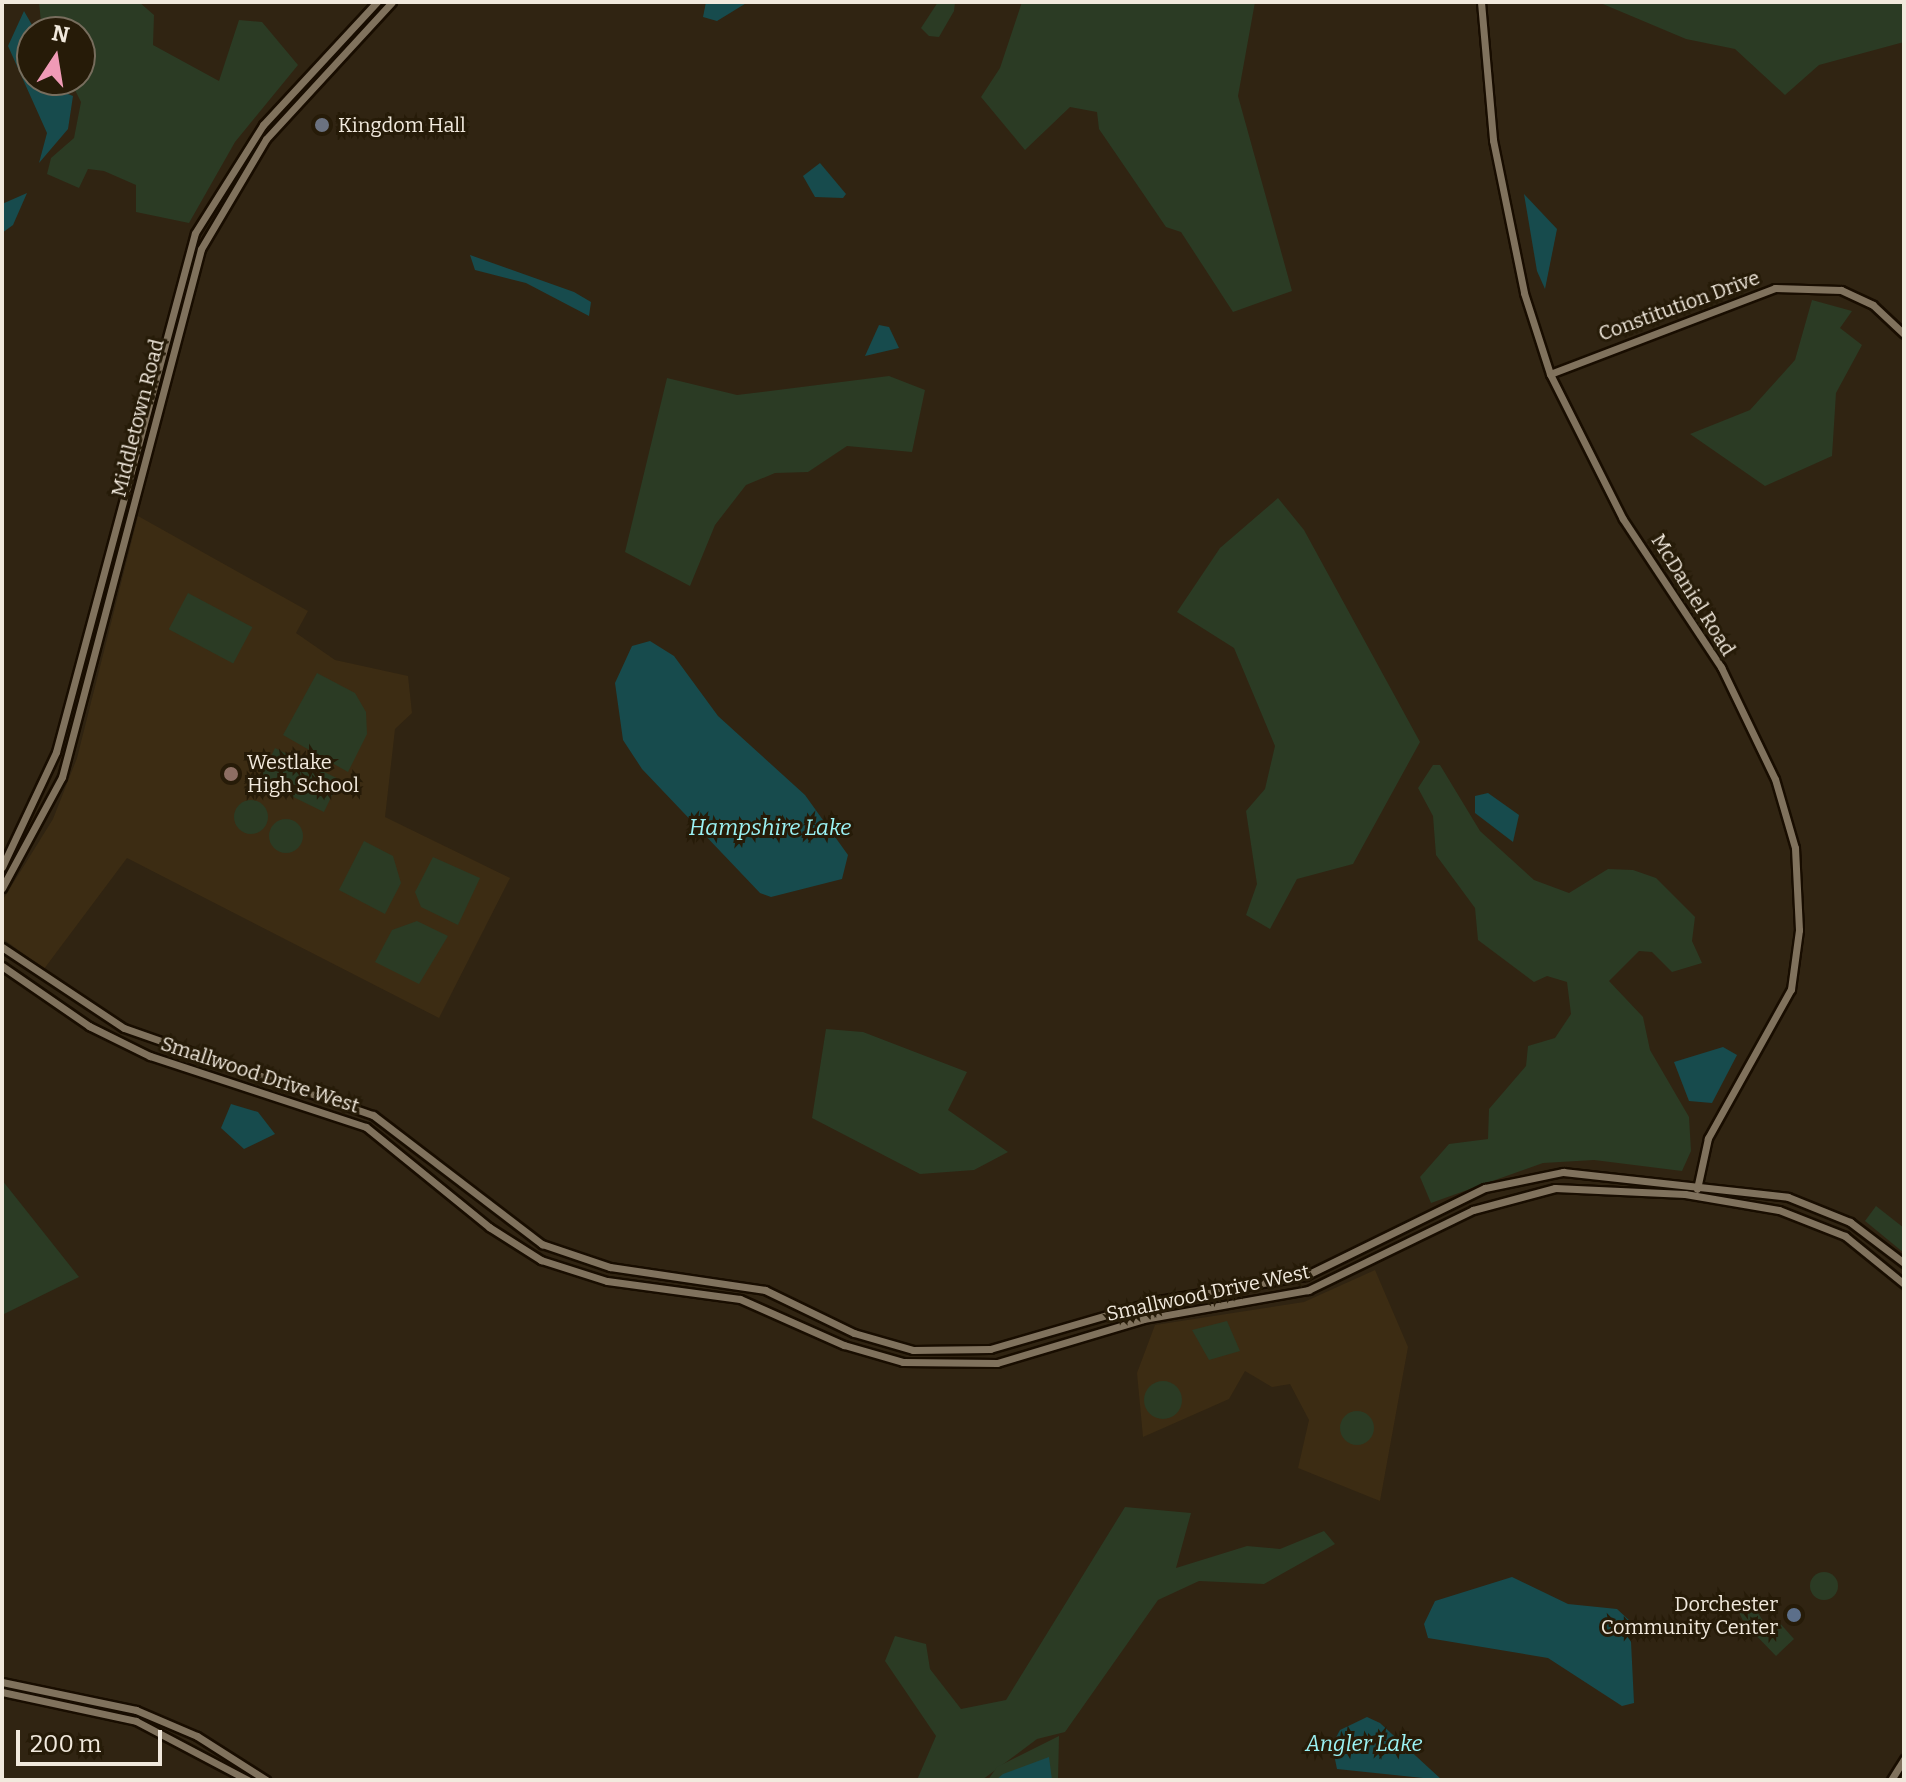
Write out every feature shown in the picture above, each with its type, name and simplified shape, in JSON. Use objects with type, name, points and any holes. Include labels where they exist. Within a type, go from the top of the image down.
[{"type":"main road","name":"Middletown Road","points":[[2,867],[56,752],[195,233],[263,125],[377,2]]},
{"type":"main road","name":"Middletown Road","points":[[2,888],[62,777],[207,234],[266,139],[392,2]]},
{"type":"main road","name":"McDaniel Road","points":[[1481,2],[1493,140],[1524,293],[1550,374],[1623,519],[1721,667],[1775,779],[1795,848],[1799,930],[1791,989],[1708,1138],[1696,1196]]},
{"type":"main road","name":"Constitution Drive","points":[[1550,374],[1775,288],[1841,290],[1873,305],[1904,334]]},
{"type":"main road","points":[[80,662],[100,631]]},
{"type":"main road","points":[[56,752],[62,777]]},
{"type":"main road","name":"Smallwood Drive West","points":[[2,947],[79,1002],[153,1041],[373,1115],[503,1220],[551,1248],[610,1267],[765,1290],[854,1333],[913,1350],[990,1349],[1159,1300],[1305,1276],[1485,1188],[1531,1176],[1580,1173],[1697,1185],[1816,1206],[1864,1230],[1904,1263]]},
{"type":"main road","name":"Smallwood Drive West","points":[[2,966],[71,1014],[150,1056],[366,1127],[489,1227],[554,1265],[597,1279],[740,1299],[844,1345],[911,1363],[997,1363],[1144,1319],[1308,1290],[1519,1194],[1599,1187],[1696,1196],[1809,1220],[1881,1261],[1904,1281]]},
{"type":"main road","points":[[33,970],[32,983],[71,1014],[79,1002]]},
{"type":"main road","points":[[2,1682],[136,1710],[197,1736],[266,1780]]},
{"type":"main road","points":[[2,1692],[136,1721],[248,1780]]},
{"type":"main road","points":[[1891,1780],[1904,1759]]},
{"type":"shaded area","name":"Westlake High School","points":[[138,516],[308,611],[296,633],[335,660],[408,676],[412,713],[395,729],[385,817],[510,878],[439,1018],[127,858],[44,969],[2,938],[2,901],[53,819],[77,758]]},
{"type":"shaded area","points":[[1375,1270],[1408,1347],[1380,1501],[1298,1468],[1309,1420],[1290,1384],[1272,1387],[1245,1371],[1229,1399],[1143,1437],[1137,1373],[1155,1325],[1304,1302]]},
{"type":"green space","points":[[39,2],[139,2],[154,15],[153,45],[219,81],[239,20],[262,22],[298,65],[235,142],[189,223],[136,212],[136,185],[104,171],[88,169],[79,188],[47,174],[51,158],[74,138],[81,102],[78,96],[96,96],[96,16],[40,16]]},
{"type":"green space","points":[[938,2],[955,2],[954,11],[939,37],[929,36],[921,28]]},
{"type":"green space","points":[[1022,2],[1255,2],[1238,96],[1292,291],[1233,312],[1181,232],[1166,227],[1099,129],[1097,112],[1070,107],[1025,150],[981,97],[1000,68]]},
{"type":"green space","points":[[1598,2],[1904,2],[1904,42],[1819,65],[1785,95],[1735,49],[1686,39]]},
{"type":"green space","points":[[1812,300],[1852,311],[1840,328],[1862,345],[1836,393],[1832,456],[1765,486],[1690,434],[1750,410],[1795,360]]},
{"type":"green space","points":[[889,376],[925,390],[912,452],[847,446],[808,472],[775,473],[746,485],[715,525],[690,586],[625,552],[667,378],[737,395]]},
{"type":"green space","points":[[1278,498],[1304,530],[1420,742],[1353,864],[1297,879],[1270,929],[1246,915],[1257,884],[1246,811],[1265,789],[1275,746],[1234,648],[1177,612],[1220,548]]},
{"type":"green space","points":[[188,593],[252,627],[233,663],[169,629]]},
{"type":"green space","points":[[317,673],[355,693],[366,712],[367,734],[348,772],[283,735]]},
{"type":"green space","points":[[275,748],[340,780],[324,812],[259,780]]},
{"type":"green space","points":[[1433,765],[1440,765],[1480,831],[1534,880],[1569,893],[1608,869],[1633,870],[1656,878],[1695,917],[1692,941],[1702,963],[1672,972],[1652,952],[1639,951],[1609,981],[1643,1017],[1650,1050],[1689,1117],[1691,1151],[1682,1171],[1594,1160],[1543,1163],[1431,1203],[1420,1177],[1449,1144],[1488,1139],[1489,1109],[1526,1066],[1528,1046],[1555,1038],[1571,1014],[1567,982],[1547,976],[1534,982],[1478,940],[1475,908],[1436,855],[1433,816],[1418,788]]},
{"type":"green space","points":[[251,800],[263,805],[268,817],[263,829],[251,834],[239,829],[234,817],[239,805]]},
{"type":"green space","points":[[286,819],[298,824],[303,836],[298,848],[286,853],[274,848],[269,836],[274,824]]},
{"type":"green space","points":[[364,841],[393,856],[401,883],[385,914],[339,890]]},
{"type":"green space","points":[[433,857],[480,878],[458,925],[421,907],[415,892]]},
{"type":"green space","points":[[417,921],[448,936],[419,984],[375,962],[392,930]]},
{"type":"green space","points":[[826,1029],[863,1032],[967,1072],[948,1110],[1008,1152],[974,1170],[920,1174],[812,1118]]},
{"type":"green space","points":[[2,1180],[79,1277],[2,1315]]},
{"type":"green space","points":[[1876,1206],[1904,1228],[1904,1253],[1865,1221]]},
{"type":"green space","points":[[1227,1321],[1240,1351],[1209,1360],[1192,1330]]},
{"type":"green space","points":[[1163,1381],[1176,1387],[1182,1400],[1176,1413],[1163,1419],[1150,1413],[1144,1400],[1150,1387]]},
{"type":"green space","points":[[1357,1411],[1369,1416],[1374,1428],[1369,1440],[1357,1445],[1345,1440],[1340,1428],[1345,1416]]},
{"type":"green space","points":[[1125,1507],[1191,1513],[1176,1568],[1247,1546],[1280,1549],[1324,1531],[1335,1544],[1264,1584],[1199,1581],[1158,1600],[1065,1732],[1037,1739],[982,1780],[917,1780],[936,1736],[885,1661],[895,1636],[926,1644],[930,1669],[961,1709],[1006,1700]]},
{"type":"green space","points":[[1824,1572],[1834,1576],[1838,1586],[1834,1596],[1824,1600],[1814,1596],[1810,1586],[1814,1576]]},
{"type":"green space","points":[[1750,1601],[1768,1628],[1778,1621],[1794,1639],[1776,1656],[1744,1623],[1737,1608]]},
{"type":"green space","points":[[1059,1736],[1058,1780],[988,1780],[997,1767]]},
{"type":"water","points":[[706,2],[748,2],[717,21],[703,17]]},
{"type":"water","points":[[16,28],[16,64],[8,46]]},
{"type":"water","points":[[30,96],[73,96],[68,129],[39,163],[47,133]]},
{"type":"water","points":[[820,163],[846,194],[843,198],[815,197],[803,176]]},
{"type":"water","points":[[27,193],[13,225],[2,233],[2,204]]},
{"type":"water","points":[[1524,194],[1557,229],[1545,289],[1537,271]]},
{"type":"water","points":[[470,255],[574,292],[591,302],[589,316],[526,283],[475,270]]},
{"type":"water","points":[[879,325],[889,327],[899,348],[865,356]]},
{"type":"water","name":"Hampshire Lake","points":[[650,641],[674,656],[718,716],[805,795],[848,855],[842,879],[771,897],[760,893],[642,769],[623,740],[615,683],[632,646]]},
{"type":"water","points":[[1488,793],[1519,815],[1513,842],[1475,813],[1475,796]]},
{"type":"water","points":[[1723,1047],[1737,1055],[1712,1103],[1689,1101],[1674,1062]]},
{"type":"water","points":[[231,1104],[258,1112],[275,1134],[244,1149],[221,1128]]},
{"type":"water","points":[[1512,1577],[1568,1604],[1617,1609],[1630,1621],[1634,1703],[1622,1706],[1548,1658],[1428,1638],[1424,1624],[1435,1601]]},
{"type":"water","name":"Angler Lake","points":[[1367,1717],[1380,1723],[1442,1780],[1337,1769],[1332,1745],[1340,1730]]},
{"type":"water","points":[[1049,1757],[1052,1780],[996,1780],[1003,1774]]},
{"type":"place","name":"Kingdom Hall","points":[[322,125]]},
{"type":"place","name":"Westlake High School","points":[[231,774]]},
{"type":"place","name":"Dorchester Community Center","points":[[1794,1615]]}]
